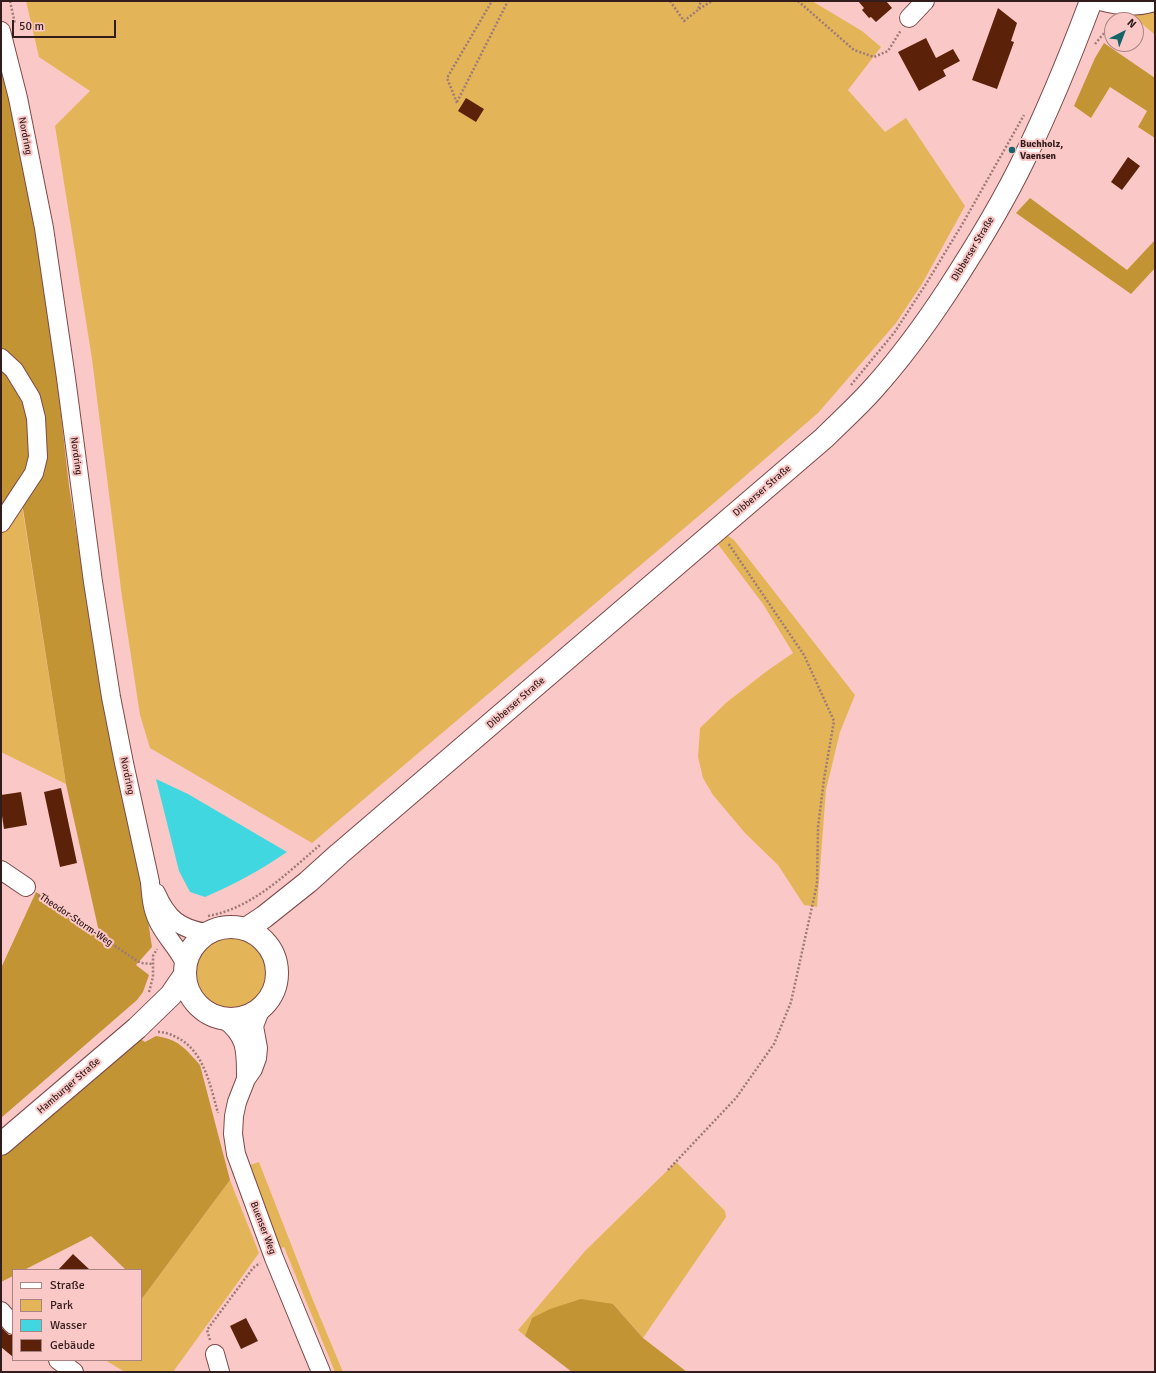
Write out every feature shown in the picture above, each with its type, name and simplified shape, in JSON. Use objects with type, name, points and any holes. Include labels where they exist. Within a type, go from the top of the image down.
[{"type":"main road","name":"Dibberser Straße","points":[[246,929],[264,917],[308,882],[824,438],[872,390],[918,333],[960,271],[1012,183],[1059,82],[1091,1]]},
{"type":"main road","name":"Dibberser Straße","points":[[272,952],[273,937],[276,929],[308,882]]},
{"type":"main road","points":[[205,925],[216,928],[236,926],[246,929],[263,939],[272,952],[276,964],[276,982],[270,998],[261,1008],[242,1018],[224,1019],[213,1016],[200,1007],[189,992],[185,969],[187,956],[205,925]]},
{"type":"main road","name":"Hamburger Straße","points":[[1,1144],[137,1028],[171,995],[185,969]]},
{"type":"main road","name":"Hamburger Straße","points":[[137,1028],[174,1010],[188,1006],[200,1007]]},
{"type":"street","points":[[909,18],[925,1]]},
{"type":"street","points":[[1100,1],[1126,6],[1142,6],[1155,2]]},
{"type":"street","name":"Nordring","points":[[1,31],[18,98],[44,228],[93,582],[111,697],[150,882],[151,897],[158,920],[164,932],[177,948],[185,969]]},
{"type":"street","points":[[1,358],[14,370],[31,398],[36,418],[38,457],[34,473],[1,523]]},
{"type":"street","points":[[1,870],[26,887]]},
{"type":"street","name":"Nordring","points":[[150,882],[162,906],[176,922],[185,928],[205,925]]},
{"type":"street","name":"Buenser Weg","points":[[261,1008],[254,1026],[258,1048],[257,1058],[246,1079],[237,1102],[234,1116],[234,1143],[242,1175],[321,1372]]},
{"type":"street","name":"Buenser Weg","points":[[224,1019],[236,1028],[242,1038],[246,1061],[246,1079]]},
{"type":"street","points":[[1,1311],[12,1324]]},
{"type":"street","points":[[215,1354],[220,1372]]},
{"type":"street","points":[[59,1361],[74,1372]]},
{"type":"path","points":[[492,1],[447,78],[457,103],[508,1]]},
{"type":"path","points":[[670,1],[684,21],[712,1]]},
{"type":"path","points":[[698,10],[701,1]]},
{"type":"path","points":[[798,1],[854,50],[874,57],[888,51],[909,18]]},
{"type":"path","points":[[851,385],[894,334],[926,284],[1025,112]]},
{"type":"path","points":[[668,1170],[736,1098],[774,1044],[791,1002],[817,884],[818,827],[824,779],[834,721],[804,655],[718,529]]},
{"type":"path","points":[[205,925],[217,915],[234,909],[264,892],[325,841]]},
{"type":"path","name":"Theodor-Storm-Weg","points":[[26,887],[136,960],[141,963],[153,964]]},
{"type":"path","points":[[145,997],[152,984],[154,953],[161,945]]},
{"type":"path","points":[[215,1354],[207,1330],[253,1268],[265,1260],[274,1258]]},
{"type":"green space","points":[[26,1],[812,1],[862,31],[881,47],[848,90],[885,132],[906,118],[965,206],[922,284],[896,323],[818,413],[714,503],[312,843],[150,748],[140,715],[122,597],[92,359],[55,126],[90,91],[39,57]]},
{"type":"green space","points":[[1155,2],[1155,35],[1144,25],[1144,12],[1131,12],[1126,6]]},
{"type":"green space","points":[[20,493],[66,784],[1,752],[1,523]]},
{"type":"green space","points":[[718,529],[734,540],[855,695],[840,732],[826,790],[817,907],[804,905],[778,865],[745,833],[713,795],[703,778],[698,757],[700,728],[727,702],[793,653],[763,604],[711,535]]},
{"type":"green space","points":[[230,936],[244,939],[256,947],[264,959],[267,973],[264,987],[256,999],[244,1007],[230,1010],[216,1007],[204,999],[196,987],[193,973],[196,959],[204,947],[216,939]]},
{"type":"green space","points":[[259,1162],[312,1298],[343,1372],[335,1372],[284,1247],[278,1249],[247,1166]]},
{"type":"green space","points":[[676,1162],[725,1211],[726,1217],[643,1338],[613,1304],[532,1318],[525,1336],[518,1330],[585,1251]]},
{"type":"green space","points":[[230,1180],[259,1253],[173,1372],[125,1372],[107,1361],[142,1361],[142,1299]]},
{"type":"shaded area","points":[[1104,43],[1104,52],[1117,52],[1155,78],[1155,138],[1138,127],[1147,111],[1110,87],[1091,118],[1074,106],[1095,58]]},
{"type":"shaded area","points":[[1,54],[43,254],[69,486],[102,695],[145,901],[152,947],[136,965],[149,975],[143,992],[137,1000],[1,1118],[1,968],[36,892],[99,932],[66,784],[23,509],[18,487],[1,511]]},
{"type":"shaded area","points":[[1030,198],[1127,270],[1155,240],[1155,268],[1131,294],[1016,213]]},
{"type":"shaded area","points":[[156,1036],[164,1037],[176,1042],[200,1065],[230,1180],[142,1299],[142,1269],[125,1269],[91,1236],[26,1269],[12,1269],[12,1276],[1,1282],[1,1157],[137,1037],[145,1042]]},
{"type":"shaded area","points":[[581,1299],[613,1304],[643,1338],[687,1372],[572,1372],[525,1336],[532,1318],[550,1309]]},
{"type":"water","points":[[156,779],[188,794],[287,852],[247,877],[205,897],[190,892],[179,871]]},
{"type":"building","points":[[858,1],[886,1],[892,8],[876,22],[871,17],[869,18],[862,10],[864,8]]},
{"type":"building","points":[[998,8],[1017,23],[1011,41],[1014,42],[997,89],[972,80]]},
{"type":"building","points":[[926,38],[936,58],[953,49],[960,61],[943,70],[946,76],[919,91],[898,52]]},
{"type":"building","points":[[466,98],[484,109],[476,122],[458,111]]},
{"type":"building","points":[[1128,157],[1140,166],[1122,190],[1111,182]]},
{"type":"building","points":[[61,788],[77,863],[60,867],[44,792]]},
{"type":"building","points":[[21,792],[27,825],[4,829],[1,809],[1,795]]},
{"type":"building","points":[[73,1254],[89,1269],[59,1269]]},
{"type":"building","points":[[246,1318],[258,1341],[241,1349],[230,1326]]},
{"type":"building","points":[[1,1327],[9,1335],[12,1335],[12,1356],[1,1347]]},
{"type":"place","name":"Buchholz, Vaensen","points":[[1012,150]]}]
